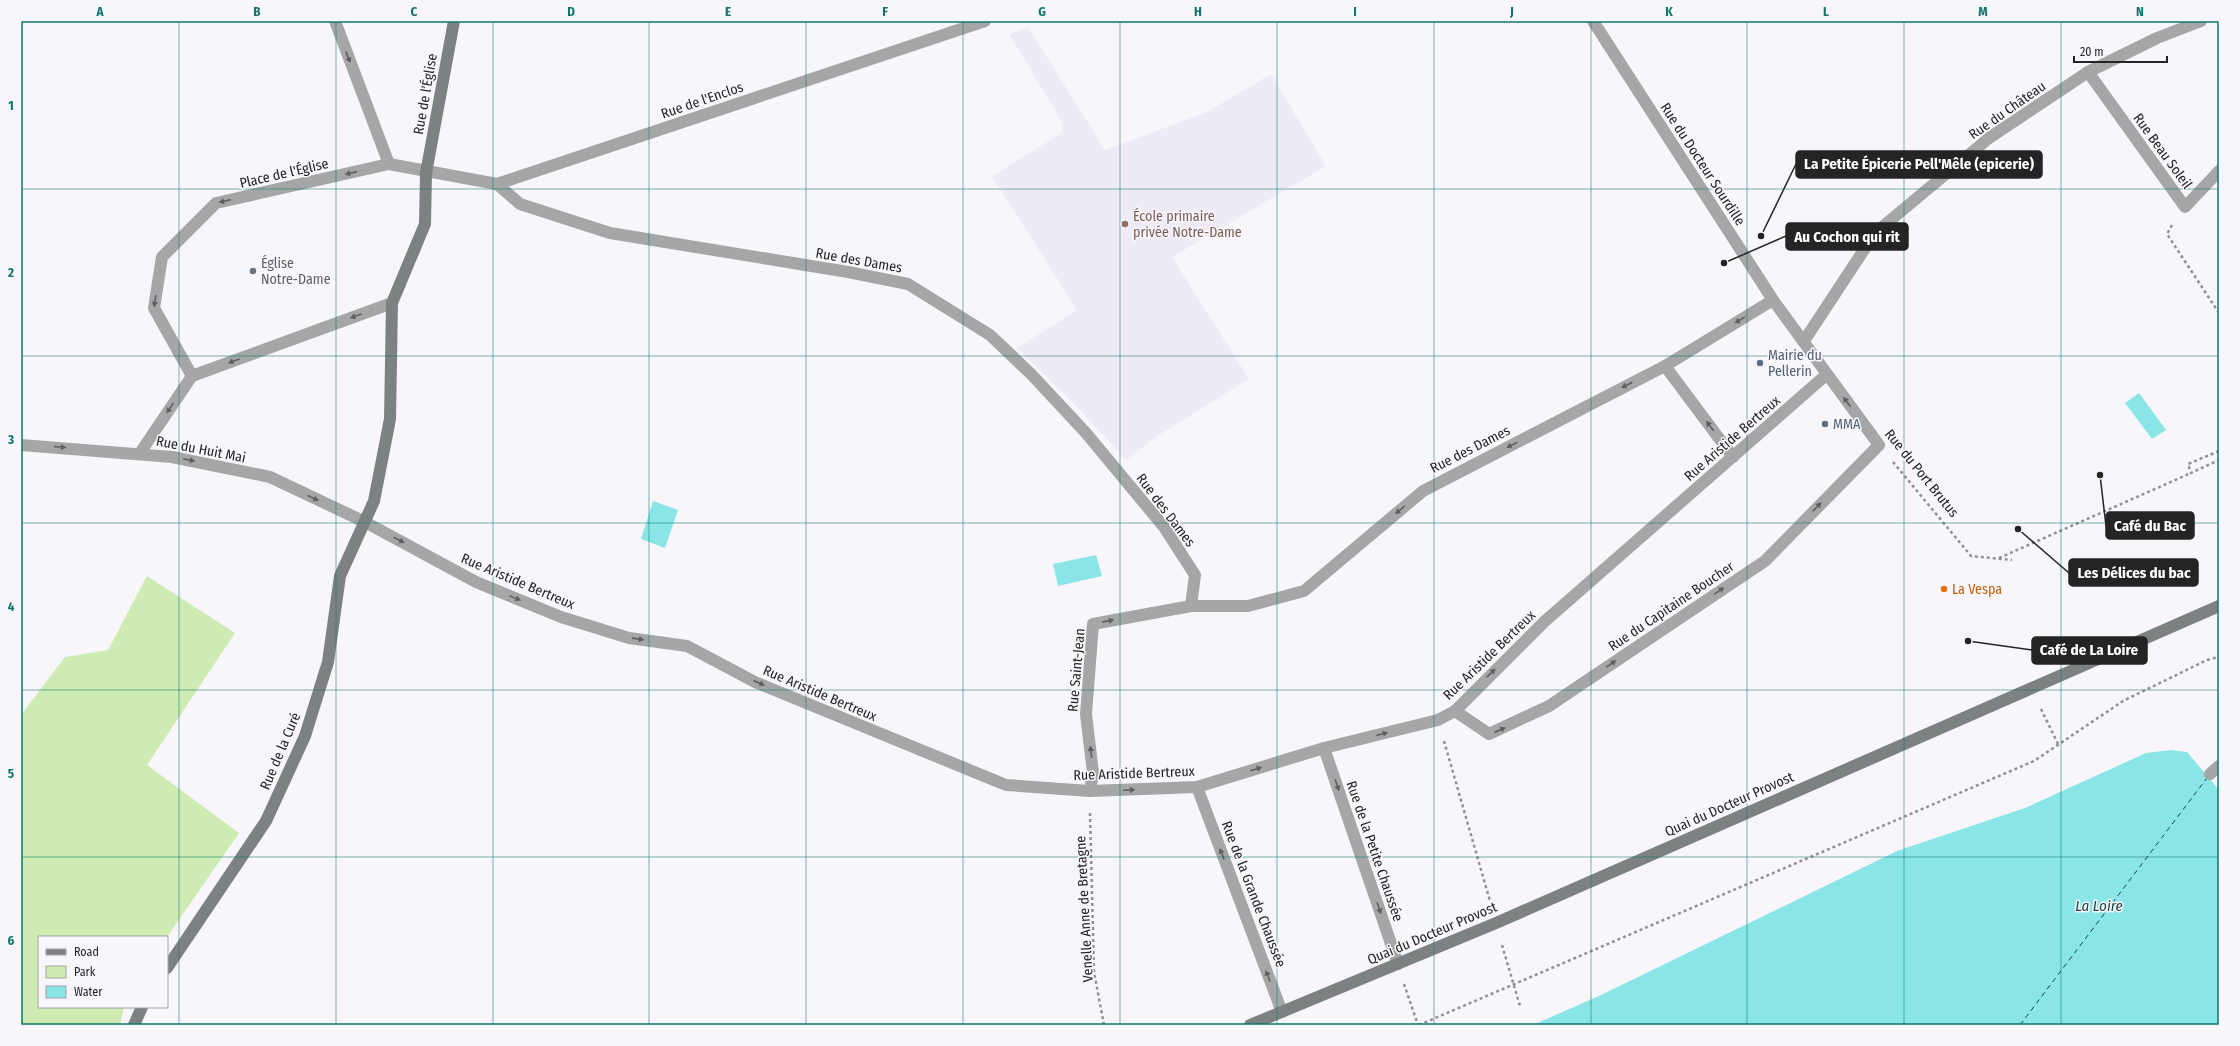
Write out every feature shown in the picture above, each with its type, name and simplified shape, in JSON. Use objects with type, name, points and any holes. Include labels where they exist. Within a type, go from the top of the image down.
[{"type":"street","points":[[334,21],[389,164]]},
{"type":"street","name":"Rue de l'Église","points":[[426,172],[454,21]]},
{"type":"street","name":"Rue de l'Enclos","points":[[426,172],[497,184],[985,21]]},
{"type":"street","name":"Rue du Docteur Sourdille","points":[[1593,21],[1773,300],[1804,341]]},
{"type":"street","name":"Rue du Château","points":[[1804,341],[1875,233],[1990,138],[2088,72],[2157,38],[2201,21]]},
{"type":"street","name":"Rue Beau Soleil","points":[[2088,72],[2185,207],[2219,171]]},
{"type":"street","name":"Place de l'Église","points":[[192,376],[154,308],[162,257],[216,203],[389,164],[426,172]]},
{"type":"street","points":[[364,522],[374,501],[390,419],[392,303],[425,224],[426,172]]},
{"type":"street","name":"Rue des Dames","points":[[497,184],[520,204],[610,233],[848,272],[908,284],[990,335],[1031,374],[1086,433],[1164,527],[1195,575],[1191,606],[1248,606],[1304,591],[1423,491],[1665,366],[1773,300]]},
{"type":"street","points":[[140,453],[192,376],[392,303]]},
{"type":"street","points":[[1804,341],[1826,375]]},
{"type":"street","points":[[1665,366],[1734,457]]},
{"type":"street","name":"Rue Aristide Bertreux","points":[[364,522],[476,582],[546,611],[629,638],[687,646],[755,682],[1006,785],[1090,791],[1197,787],[1324,748],[1438,720],[1455,710],[1544,622],[1826,375]]},
{"type":"street","name":"Rue du Port Brutus","points":[[1826,375],[1879,445]]},
{"type":"street","name":"Rue du Huit Mai","points":[[21,445],[140,453],[172,457],[270,478],[364,522]]},
{"type":"street","name":"Rue du Capitaine Boucher","points":[[1455,710],[1490,734],[1549,706],[1765,560],[1879,445]]},
{"type":"street","name":"Rue de la Curé","points":[[168,967],[266,821],[305,736],[328,662],[340,576],[364,522]]},
{"type":"street","name":"Rue Saint-Jean","points":[[1090,791],[1093,773],[1086,714],[1093,624],[1191,606]]},
{"type":"street","name":"Quai du Docteur Provost","points":[[1250,1025],[1496,923],[2219,606]]},
{"type":"street","name":"Rue de la Petite Chaussée","points":[[1324,748],[1398,964]]},
{"type":"street","name":"Rue de la Grande Chaussée","points":[[1197,787],[1282,1012]]},
{"type":"street","points":[[134,1025],[142,1008]]},
{"type":"path","points":[[2185,207],[2167,234],[2219,313]]},
{"type":"path","name":"Rue du Port Brutus","points":[[1879,445],[1971,556],[2012,560]]},
{"type":"path","points":[[2191,473],[2188,464],[2219,451]]},
{"type":"path","points":[[1999,558],[2219,460]]},
{"type":"path","points":[[1398,964],[1419,1025],[2026,764],[2122,701],[2207,660],[2219,657]]},
{"type":"path","points":[[2031,689],[2058,744]]},
{"type":"path","points":[[1438,720],[1512,984],[1520,1006]]},
{"type":"path","name":"Venelle Anne de Bretagne","points":[[1090,791],[1091,905],[1094,972],[1104,1025]]},
{"type":"shaded area","name":"École primaire privée Notre-Dame","points":[[1028,27],[1105,150],[1207,112],[1271,74],[1326,166],[1172,257],[1249,379],[1157,436],[1126,460],[1083,413],[1017,348],[1077,310],[992,176],[1060,134],[1063,129],[1062,122],[1009,34]]},
{"type":"green space","points":[[147,576],[235,633],[147,765],[239,833],[168,936],[38,936],[38,1008],[124,1008],[120,1025],[21,1025],[21,715],[65,657],[108,650]]},
{"type":"water","points":[[2139,393],[2166,430],[2152,439],[2125,403]]},
{"type":"water","points":[[653,501],[678,510],[665,548],[641,539]]},
{"type":"water","points":[[1096,555],[1102,576],[1058,586],[1053,564]]},
{"type":"water","name":"La Loire","points":[[2171,750],[2187,752],[2219,790],[2219,1025],[1533,1025],[1601,995],[1897,851],[2025,808],[2146,753]]},
{"type":"ferry route","points":[[2020,1025],[2207,778]]},
{"type":"place","name":"École primaire privée Notre-Dame","points":[[1125,224]]},
{"type":"place","name":"La Petite Épicerie Pell'Mêle (epicerie)","points":[[1761,236]]},
{"type":"place","name":"Au Cochon qui rit","points":[[1724,263]]},
{"type":"place","name":"Église Notre-Dame","points":[[253,271]]},
{"type":"place","name":"Mairie du Pellerin","points":[[1760,363]]},
{"type":"place","name":"MMA","points":[[1825,424]]},
{"type":"place","name":"Café du Bac","points":[[2100,475]]},
{"type":"place","name":"Les Délices du bac","points":[[2018,529]]},
{"type":"place","name":"La Vespa","points":[[1944,589]]},
{"type":"place","name":"Café de La Loire","points":[[1968,641]]}]
